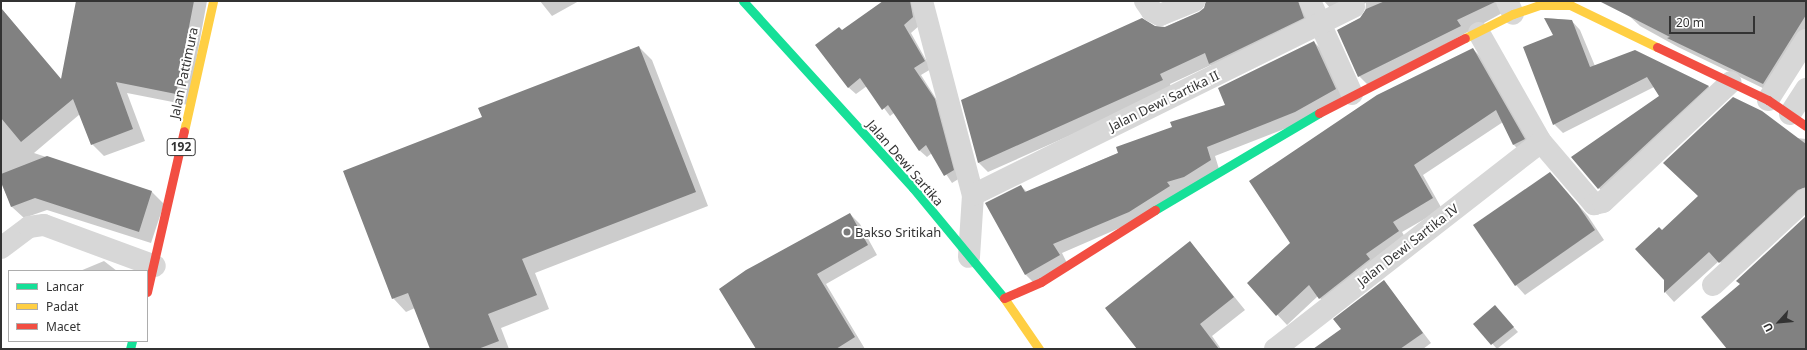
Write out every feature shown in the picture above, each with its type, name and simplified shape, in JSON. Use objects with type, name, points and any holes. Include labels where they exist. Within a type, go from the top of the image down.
[{"type":"street","name":"Jalan Pattimura","points":[[148,289],[155,266],[213,1]]},
{"type":"street","name":"Jalan Dewi Sartika","points":[[743,1],[913,188],[1004,298],[1040,349]]},
{"type":"street","points":[[922,1],[972,195],[969,257]]},
{"type":"street","points":[[1145,1],[1152,11],[1160,15],[1194,1]]},
{"type":"street","points":[[1310,1],[1352,94]]},
{"type":"street","points":[[1004,298],[1041,282],[1214,173],[1352,94],[1479,33],[1510,7],[1570,5],[1768,100],[1798,120],[1806,89]]},
{"type":"street","name":"Jalan Dewi Sartika II","points":[[972,195],[1354,7]]},
{"type":"street","points":[[1479,33],[1541,142],[1594,204],[1599,205],[1731,82]]},
{"type":"street","points":[[1768,100],[1806,40]]},
{"type":"street","name":"Jalan Dewi Sartika IV","points":[[1275,349],[1541,142]]},
{"type":"street","points":[[1713,285],[1806,199]]},
{"type":"street","points":[[1,248],[29,227],[44,225],[155,266]]},
{"type":"building","points":[[76,1],[194,1],[176,94],[116,82],[133,129],[91,145],[73,99],[21,142],[1,118],[1,8],[61,79]]},
{"type":"building","points":[[883,1],[910,1],[913,17],[904,25],[925,61],[914,68],[935,99],[954,170],[944,176],[926,145],[919,151],[888,105],[882,110],[860,78],[848,88],[815,45],[839,27],[842,30]]},
{"type":"building","points":[[1206,1],[1298,1],[1304,18],[1209,64],[1205,53],[1160,74],[1163,80],[978,163],[961,100],[1142,18],[1155,26],[1165,27],[1199,12],[1204,8]]},
{"type":"building","points":[[1385,1],[1495,2],[1457,20],[1461,26],[1358,77],[1337,30],[1360,18],[1366,9]]},
{"type":"building","points":[[1599,1],[1806,1],[1806,15],[1763,84],[1667,38],[1670,37]]},
{"type":"building","points":[[1544,18],[1572,20],[1590,67],[1635,50],[1709,86],[1598,189],[1571,157],[1659,96],[1647,77],[1553,125],[1523,47],[1553,35]]},
{"type":"building","points":[[1314,41],[1336,89],[1295,112],[1207,147],[1211,160],[1184,177],[1167,182],[1170,186],[1129,212],[1053,244],[1060,255],[1025,275],[985,203],[1021,185],[1025,192],[1118,153],[1116,147],[1172,127],[1170,122],[1225,105],[1218,88]]},
{"type":"building","points":[[639,46],[696,192],[522,259],[537,295],[488,314],[499,341],[478,349],[430,349],[408,293],[392,299],[343,171],[482,117],[478,108]]},
{"type":"building","points":[[1473,48],[1525,139],[1513,145],[1496,110],[1414,165],[1433,198],[1393,222],[1399,231],[1366,254],[1370,259],[1319,299],[1309,285],[1276,316],[1247,283],[1290,243],[1249,181],[1377,95]]},
{"type":"building","points":[[1733,97],[1762,111],[1806,144],[1806,187],[1798,190],[1719,263],[1709,252],[1664,293],[1664,280],[1635,249],[1659,227],[1662,230],[1698,196],[1663,163]]},
{"type":"building","points":[[47,156],[152,191],[139,232],[35,198],[11,207],[1,182],[1,174]]},
{"type":"building","points":[[1550,172],[1578,205],[1595,230],[1515,286],[1473,225]]},
{"type":"building","points":[[850,213],[868,245],[817,274],[855,337],[836,349],[756,349],[719,289],[746,270]]},
{"type":"building","points":[[1806,216],[1806,349],[1727,349],[1701,317],[1740,284],[1736,281]]},
{"type":"building","points":[[1190,241],[1234,297],[1200,324],[1219,349],[1137,349],[1105,308]]},
{"type":"building","points":[[1384,280],[1423,333],[1400,349],[1313,349],[1341,329],[1333,319]]},
{"type":"building","points":[[1495,305],[1514,327],[1491,345],[1473,324]]},
{"type":"traffic: fast","points":[[743,1],[913,188],[1004,298]]},
{"type":"traffic: fast","points":[[1155,210],[1319,113]]},
{"type":"traffic: fast","points":[[130,349],[132,342]]},
{"type":"traffic: slow","points":[[184,131],[213,1]]},
{"type":"traffic: slow","points":[[1465,38],[1513,14],[1539,5],[1570,5],[1657,47]]},
{"type":"traffic: slow","points":[[1004,298],[1039,349]]},
{"type":"traffic: jam","points":[[1319,113],[1465,38]]},
{"type":"traffic: jam","points":[[1657,47],[1768,100],[1806,126]]},
{"type":"traffic: jam","points":[[148,288],[184,131]]},
{"type":"traffic: jam","points":[[1004,298],[1041,282],[1155,210]]},
{"type":"place","name":"Bakso Sritikah","points":[[847,232]]}]
